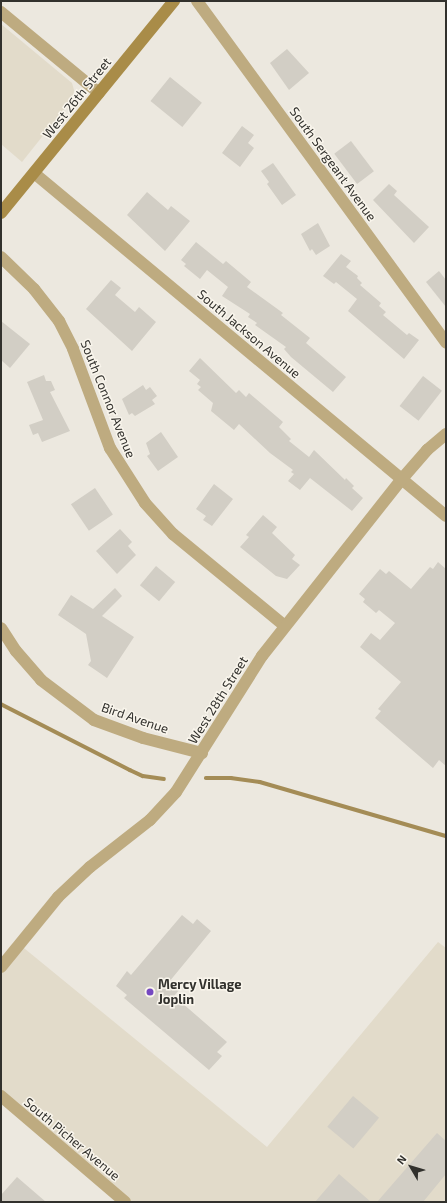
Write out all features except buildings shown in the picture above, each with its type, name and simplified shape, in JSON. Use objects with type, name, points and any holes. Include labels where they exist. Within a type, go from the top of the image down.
[{"type":"main road","name":"West 26th Street","points":[[1,213],[174,1]]},
{"type":"street","name":"South Sergeant Avenue","points":[[197,1],[446,343]]},
{"type":"street","points":[[1,12],[98,93]]},
{"type":"street","name":"South Jackson Avenue","points":[[34,173],[446,516]]},
{"type":"street","name":"South Connor Avenue","points":[[1,256],[34,289],[59,321],[73,349],[110,448],[145,503],[173,534],[285,626]]},
{"type":"street","name":"West 28th Street","points":[[1,967],[58,897],[90,867],[150,820],[176,792],[262,656],[401,480],[427,450],[446,434]]},
{"type":"street","name":"Bird Avenue","points":[[1,628],[16,651],[41,680],[94,720],[143,738],[202,753]]},
{"type":"street","name":"South Picher Avenue","points":[[1,1096],[125,1202]]},
{"type":"shaded area","points":[[1,24],[72,83],[74,90],[73,98],[22,162],[1,144]]},
{"type":"shaded area","points":[[438,942],[446,948],[446,1202],[125,1202],[1,1096],[1,967],[19,944],[267,1147]]},
{"type":"waterway","points":[[1,704],[143,776],[164,779]]},
{"type":"waterway","points":[[206,778],[231,778],[260,782],[446,836]]},
{"type":"place","name":"Mercy Village Joplin","points":[[150,992]]}]
